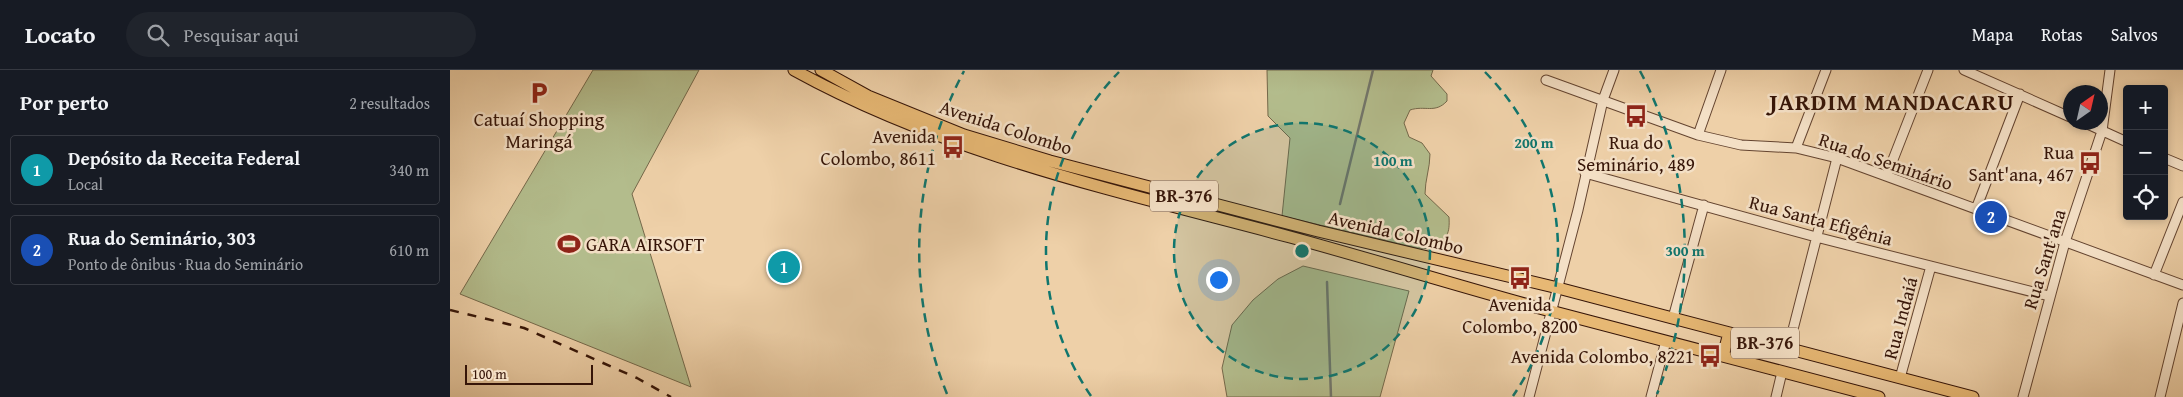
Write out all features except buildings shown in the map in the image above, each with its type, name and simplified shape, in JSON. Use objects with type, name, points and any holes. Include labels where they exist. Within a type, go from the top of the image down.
[{"type":"main road","name":"Avenida Colombo","points":[[794,70],[866,107],[964,146],[1047,172],[1552,311],[1879,397]]},
{"type":"main road","name":"Avenida Colombo","points":[[821,70],[868,96],[964,135],[1050,161],[1318,231],[1558,288],[1973,397]]},
{"type":"main road","points":[[1723,356],[1730,333]]},
{"type":"street","points":[[1529,397],[1558,288],[1603,100],[1614,70]]},
{"type":"street","points":[[1698,135],[1721,70]]},
{"type":"street","points":[[1796,148],[1826,70]]},
{"type":"street","points":[[1887,176],[1928,70]]},
{"type":"street","points":[[1964,70],[2063,114]]},
{"type":"street","name":"Rua Sant'ana","points":[[2023,397],[2065,242],[2102,131],[2110,70]]},
{"type":"street","name":"Rua do Seminário","points":[[1546,80],[1698,135],[1741,145],[1796,148],[1837,158],[2183,285]]},
{"type":"street","points":[[1976,209],[2020,94]]},
{"type":"street","points":[[2102,131],[2123,140]]},
{"type":"street","points":[[1788,349],[1837,158]]},
{"type":"street","points":[[2168,160],[2183,166]]},
{"type":"street","name":"Rua Santa Efigênia","points":[[1585,173],[1816,237],[2049,296]]},
{"type":"street","points":[[2154,275],[2183,202]]},
{"type":"street","points":[[1673,318],[1704,205]]},
{"type":"street","name":"Rua Indaiá","points":[[1900,378],[1931,266]]},
{"type":"street","points":[[2160,397],[2183,304]]},
{"type":"street","points":[[1651,397],[1666,341]]},
{"type":"street","points":[[1776,397],[1782,372]]},
{"type":"green space","name":"GARA AIRSOFT","points":[[593,70],[699,70],[632,194],[691,387],[460,294]]},
{"type":"green space","points":[[1267,70],[1433,70],[1431,76],[1447,94],[1447,101],[1443,105],[1434,108],[1410,110],[1404,123],[1409,137],[1422,143],[1430,154],[1425,194],[1449,217],[1448,232],[1442,242],[1434,249],[1417,248],[1282,216],[1290,138],[1268,116]]},
{"type":"green space","points":[[1303,266],[1409,291],[1380,397],[1227,397],[1222,368],[1232,325],[1253,300],[1278,279]]},
{"type":"waterway","points":[[1340,204],[1373,70]]},
{"type":"waterway","points":[[1327,282],[1331,397]]},
{"type":"railway","points":[[450,310],[524,328],[637,378],[671,397]]},
{"type":"place","name":"Catuaí Shopping Maringá","points":[[539,93]]},
{"type":"place","name":"Rua do Seminário, 489","points":[[1636,116]]},
{"type":"place","name":"Avenida Colombo, 8611","points":[[953,147]]},
{"type":"place","name":"Rua Sant'ana, 467","points":[[2090,163]]},
{"type":"place","name":"Rua do Seminário, 303","points":[[1991,217]]},
{"type":"place","name":"GARA AIRSOFT","points":[[569,244]]},
{"type":"place","name":"Depósito da Receita Federal","points":[[784,267]]},
{"type":"place","name":"Avenida Colombo, 8200","points":[[1520,278]]},
{"type":"place","name":"Avenida Colombo, 8221","points":[[1710,356]]},
{"type":"district","name":"JARDIM MANDACARU","points":[[1892,102]]}]
